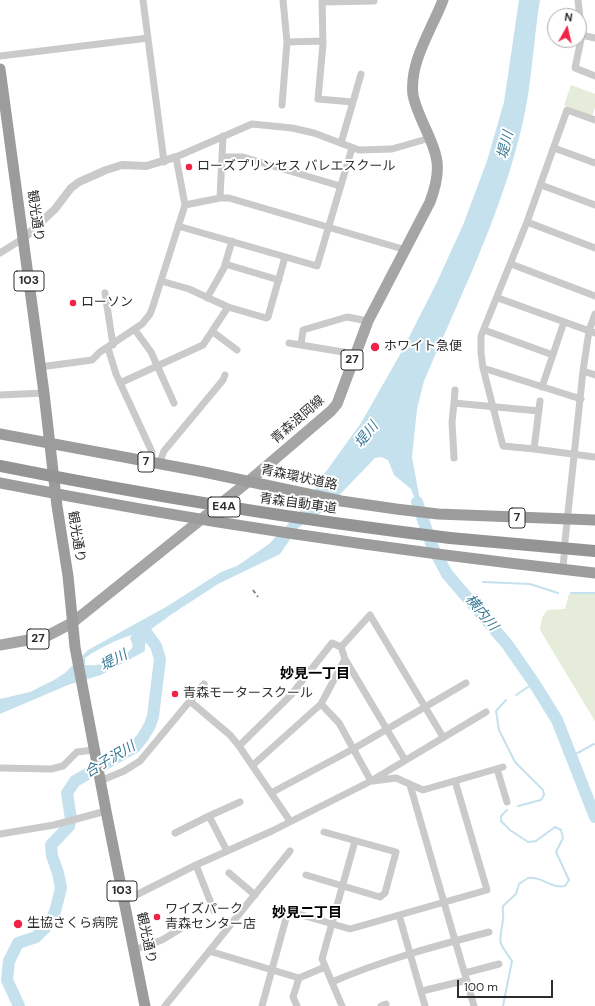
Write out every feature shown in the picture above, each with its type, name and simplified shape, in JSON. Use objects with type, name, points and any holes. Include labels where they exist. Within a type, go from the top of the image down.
[{"type":"highway","name":"観光通り","points":[[0,69],[3,118],[24,238],[55,493],[68,576],[75,647],[94,751],[145,1006]]},
{"type":"highway","name":"青森環状道路","points":[[0,434],[249,481],[341,501],[396,509],[438,514],[595,520]]},
{"type":"highway","name":"青森自動車道","points":[[0,466],[237,510],[450,538],[595,552]]},
{"type":"highway","points":[[0,483],[250,528],[461,558],[595,573]]},
{"type":"main road","name":"青森浪岡線","points":[[0,645],[45,637],[72,623],[249,481],[331,411],[337,404],[368,322],[430,202],[436,186],[438,158],[415,104],[413,94],[414,74],[443,0]]},
{"type":"street","points":[[143,0],[164,162]]},
{"type":"street","points":[[282,105],[287,42],[283,0]]},
{"type":"street","points":[[354,102],[318,99],[323,41],[322,1],[374,1]]},
{"type":"street","points":[[0,56],[148,38]]},
{"type":"street","points":[[287,42],[323,41]]},
{"type":"street","points":[[579,48],[575,68],[595,76]]},
{"type":"street","points":[[341,143],[361,74]]},
{"type":"street","points":[[595,120],[567,110],[528,222],[484,330],[481,345],[483,368],[503,446],[595,457]]},
{"type":"street","points":[[0,253],[24,238],[45,219],[75,184],[122,164],[146,166],[164,162],[252,124],[292,128],[314,133],[352,148],[371,151],[392,149],[430,138]]},
{"type":"street","points":[[220,198],[223,136]]},
{"type":"street","points":[[178,226],[317,266],[352,148]]},
{"type":"street","points":[[554,148],[595,162]]},
{"type":"street","points":[[40,368],[92,360],[100,352],[135,330],[150,314],[185,205],[176,157]]},
{"type":"street","points":[[222,157],[242,158],[340,186]]},
{"type":"street","points":[[541,185],[595,205]]},
{"type":"street","points":[[185,205],[220,198],[238,200],[406,250]]},
{"type":"street","points":[[528,222],[595,248]]},
{"type":"street","points":[[207,298],[225,264],[232,242]]},
{"type":"street","points":[[161,281],[189,289],[228,307],[268,317],[285,257]]},
{"type":"street","points":[[225,264],[278,280]]},
{"type":"street","points":[[511,264],[595,296]]},
{"type":"street","points":[[105,293],[110,346],[120,383],[152,452],[155,464]]},
{"type":"street","points":[[498,298],[592,332]]},
{"type":"street","points":[[120,383],[158,367],[203,345],[213,332],[228,307]]},
{"type":"street","points":[[566,542],[574,454],[584,371],[595,314]]},
{"type":"street","points":[[301,345],[303,330],[346,317],[368,322]]},
{"type":"street","points":[[542,387],[564,322]]},
{"type":"street","points":[[135,330],[151,352],[174,403]]},
{"type":"street","points":[[484,330],[552,354]]},
{"type":"street","points":[[213,332],[237,350]]},
{"type":"street","points":[[289,343],[355,354]]},
{"type":"street","points":[[483,368],[581,399]]},
{"type":"street","points":[[584,371],[595,375]]},
{"type":"street","points":[[155,464],[223,380],[225,375]]},
{"type":"street","points":[[454,458],[452,422],[455,390]]},
{"type":"street","points":[[0,395],[44,393]]},
{"type":"street","points":[[534,449],[540,401]]},
{"type":"street","points":[[454,403],[539,411]]},
{"type":"street","points":[[563,569],[564,556]]},
{"type":"street","points":[[341,647],[370,615],[426,705],[443,737]]},
{"type":"street","points":[[240,746],[291,695],[332,643],[341,647],[345,660],[405,760]]},
{"type":"street","points":[[253,765],[321,704],[345,660]]},
{"type":"street","points":[[271,793],[353,749],[466,683]]},
{"type":"street","points":[[100,779],[124,771],[140,761],[191,702],[204,684]]},
{"type":"street","points":[[191,702],[230,735],[240,746],[290,821]]},
{"type":"street","points":[[321,704],[339,723],[371,781]]},
{"type":"street","points":[[124,901],[196,865],[272,831],[371,781],[486,712]]},
{"type":"street","points":[[0,768],[51,769],[63,766],[78,752],[94,751]]},
{"type":"street","points":[[371,781],[396,778],[423,790],[500,768],[506,802]]},
{"type":"street","points":[[262,1006],[288,911],[350,929],[487,890],[455,781]]},
{"type":"street","points":[[410,785],[445,901],[474,1006]]},
{"type":"street","points":[[175,833],[240,802]]},
{"type":"street","points":[[0,834],[54,825],[106,811]]},
{"type":"street","points":[[209,816],[227,851]]},
{"type":"street","points":[[306,875],[380,897],[385,893],[396,852],[324,832]]},
{"type":"street","points":[[342,1006],[322,959],[355,841]]},
{"type":"street","points":[[165,1006],[290,851]]},
{"type":"street","points":[[196,865],[214,911]]},
{"type":"street","points":[[229,873],[255,895]]},
{"type":"street","points":[[399,916],[426,1006]]},
{"type":"street","points":[[134,950],[162,940],[180,928]]},
{"type":"street","points":[[332,982],[368,967],[410,953],[489,932]]},
{"type":"street","points":[[209,951],[299,978],[325,967]]},
{"type":"street","points":[[422,991],[466,977],[499,964]]},
{"type":"street","points":[[297,1006],[293,997],[299,978]]},
{"type":"green space","points":[[571,85],[595,94],[595,108],[592,116],[564,105]]},
{"type":"green space","points":[[569,594],[595,594],[595,721],[540,630],[542,618],[547,610],[565,609]]},
{"type":"water","name":"堤川","points":[[519,0],[540,0],[528,95],[522,126],[513,159],[503,192],[479,255],[424,381],[417,409],[412,457],[424,522],[411,489],[394,475],[388,460],[381,457],[375,458],[325,510],[298,528],[280,554],[218,584],[150,630],[151,638],[145,644],[145,651],[101,675],[68,685],[0,714],[0,699],[30,692],[54,680],[65,673],[88,650],[166,607],[221,572],[237,566],[269,544],[307,504],[325,473],[361,423],[402,351],[437,282],[463,225],[487,161],[504,102]],"holes":[[[132,635],[130,638],[133,646],[118,659],[104,664],[85,665],[85,658],[96,651]]]},
{"type":"waterway","name":"横内川","points":[[417,502],[432,546],[447,574],[507,644],[557,720],[595,817]]},
{"type":"waterway","name":"横内川","points":[[450,578],[455,578]]},
{"type":"waterway","points":[[483,582],[530,584],[558,593]]},
{"type":"waterway","points":[[571,593],[595,593]]},
{"type":"waterway","name":"合子沢川","points":[[19,1006],[7,980],[9,961],[18,943],[36,937],[48,925],[55,912],[61,888],[52,856],[51,845],[69,826],[71,819],[67,793],[75,781],[135,747],[150,725],[153,716],[160,659],[156,646],[143,628]]},
{"type":"waterway","points":[[516,695],[534,683]]},
{"type":"waterway","points":[[506,700],[496,711],[499,730],[515,762],[543,790],[544,795],[541,800],[518,806]]},
{"type":"waterway","points":[[572,756],[594,744]]},
{"type":"waterway","points":[[503,1006],[512,961],[500,941],[503,906],[516,894],[519,884],[528,878],[538,879],[555,886],[565,886],[569,880],[556,852],[563,838],[561,830],[555,827],[536,841],[528,842],[510,830],[501,821],[501,816],[507,810]]},
{"type":"railway","points":[[253,590],[258,597]]},
{"type":"place","name":"ローズプリンセス バレエスクール","points":[[189,167]]},
{"type":"place","name":"ローソン","points":[[73,303]]},
{"type":"place","name":"ホワイト急便","points":[[375,347]]},
{"type":"place","name":"青森モータースクール","points":[[175,694]]},
{"type":"place","name":"ワイズパーク 青森センター店","points":[[157,917]]},
{"type":"place","name":"生協さくら病院","points":[[18,924]]},
{"type":"district","name":"妙見一丁目","points":[[315,674]]},
{"type":"district","name":"妙見二丁目","points":[[307,913]]}]
